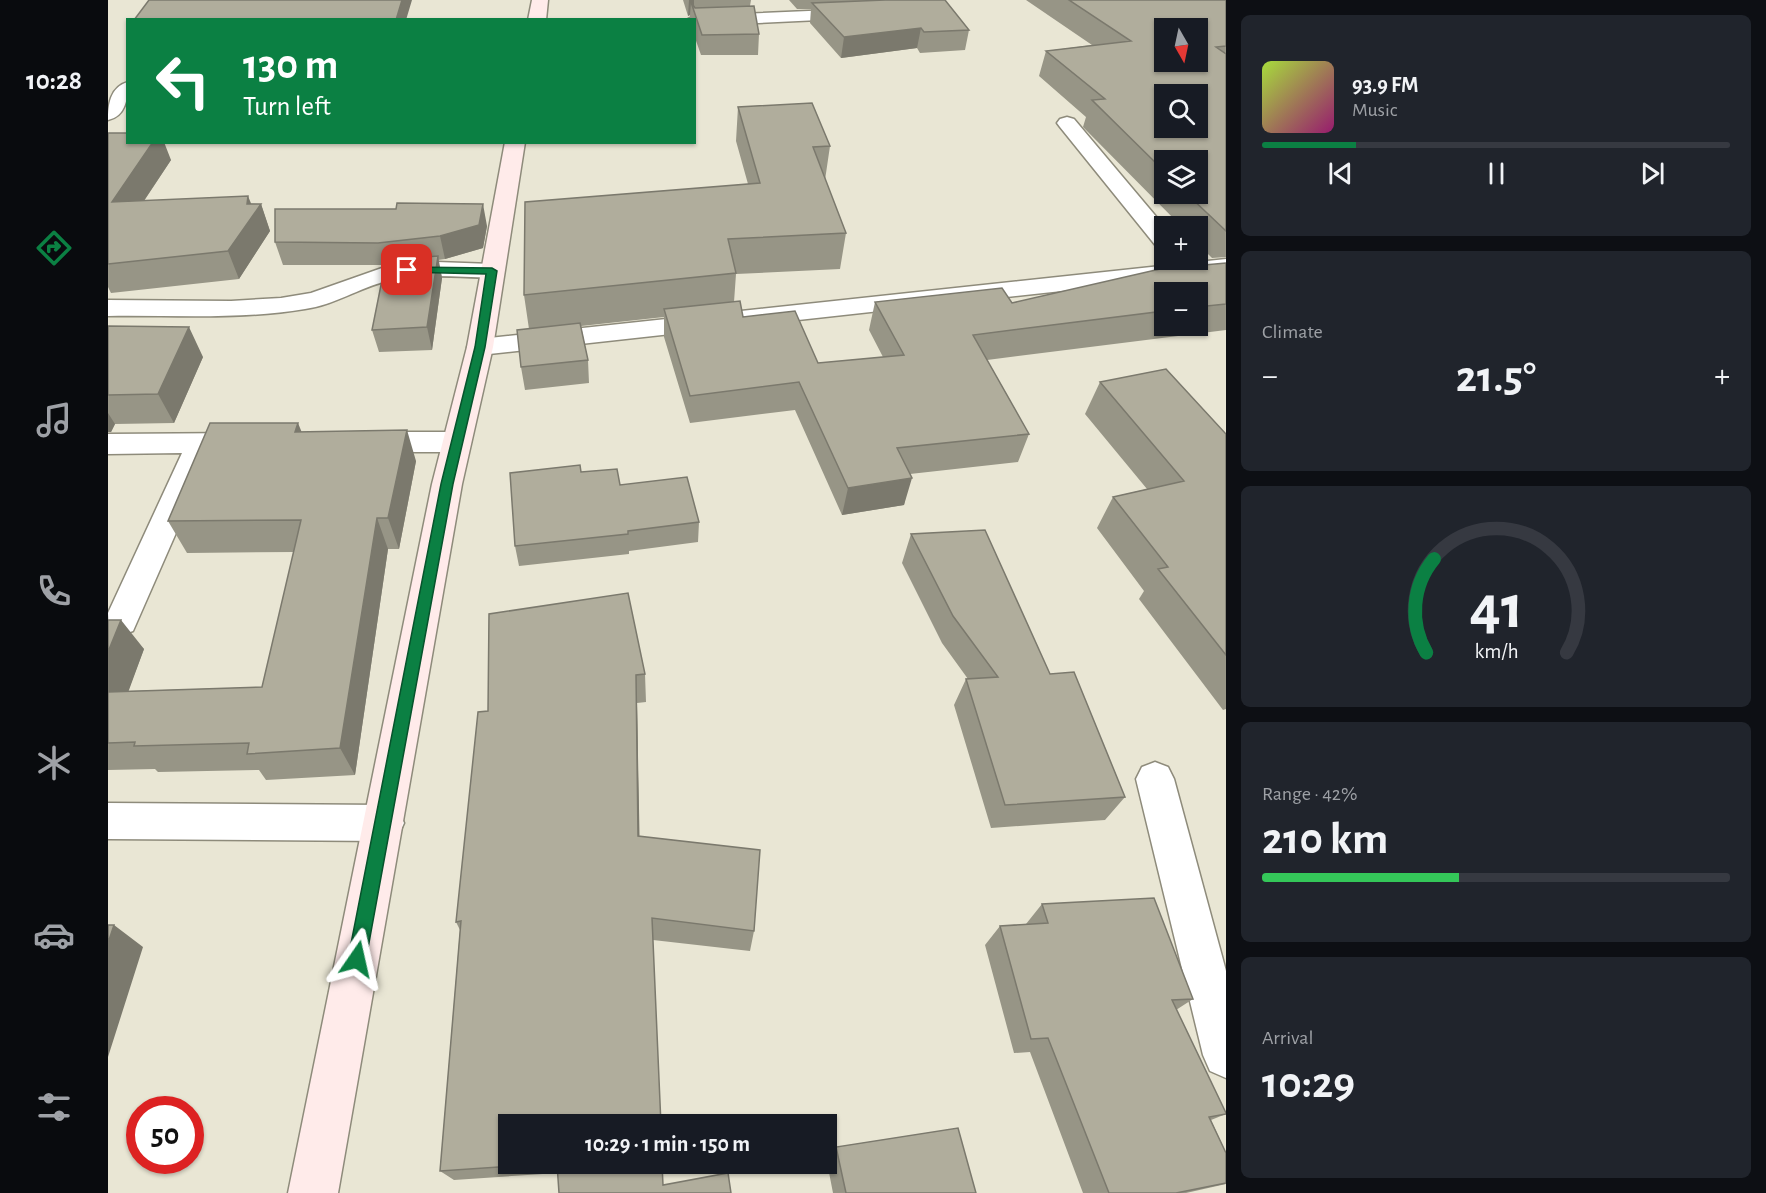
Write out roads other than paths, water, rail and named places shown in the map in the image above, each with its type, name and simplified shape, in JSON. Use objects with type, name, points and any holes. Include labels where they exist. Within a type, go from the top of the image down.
[{"type":"main road","points":[[537,18],[540,0]]},
{"type":"main road","points":[[313,1193],[447,484],[480,347],[515,144]]},
{"type":"street","points":[[696,21],[874,14]]},
{"type":"street","points":[[108,114],[126,91]]},
{"type":"street","points":[[1066,123],[1154,229]]},
{"type":"street","points":[[1208,266],[1226,266]]},
{"type":"street","points":[[480,347],[675,327],[1154,269]]},
{"type":"street","points":[[108,308],[264,307],[307,302],[341,292],[379,275],[407,270],[492,271]]},
{"type":"street","points":[[341,442],[457,442]]},
{"type":"street","points":[[121,621],[201,443]]},
{"type":"street","points":[[108,444],[271,443]]},
{"type":"street","points":[[1155,779],[1226,1055]]},
{"type":"street","points":[[108,821],[384,823]]}]
